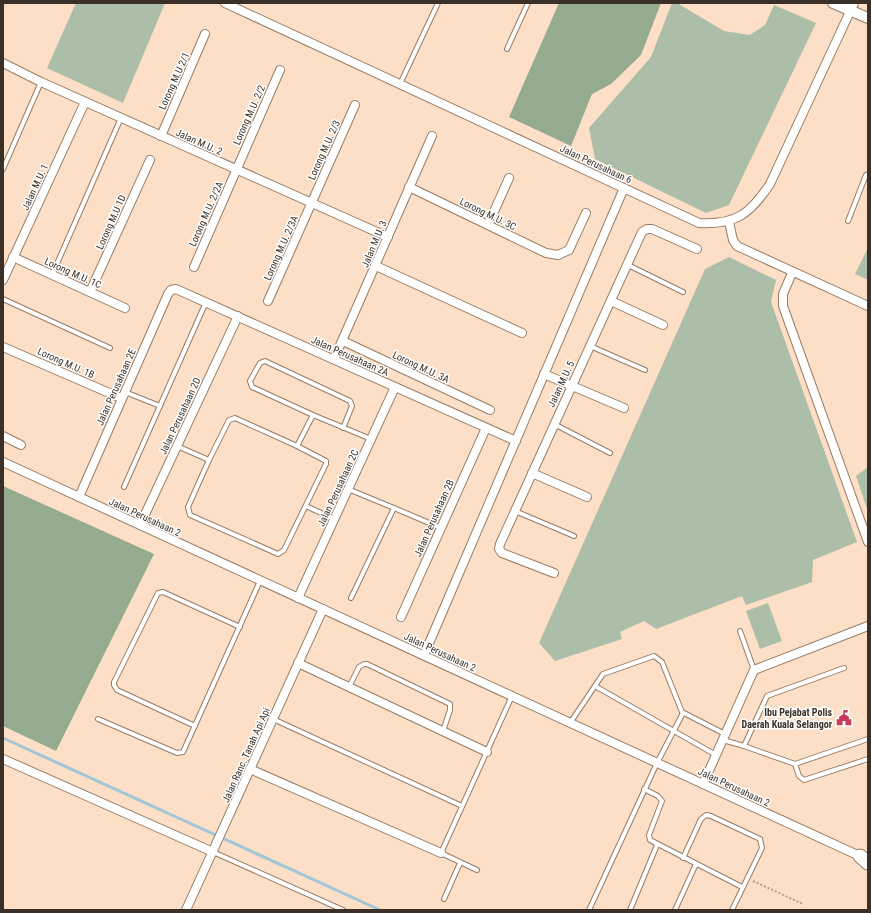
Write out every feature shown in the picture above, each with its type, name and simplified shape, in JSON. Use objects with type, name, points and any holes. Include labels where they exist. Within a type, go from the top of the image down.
[{"type":"street","name":"Jalan Perusahaan 6","points":[[225,3],[699,223],[729,222],[742,215],[758,201],[770,184],[852,7]]},
{"type":"street","points":[[833,3],[852,7],[868,18]]},
{"type":"street","name":"Lorong M.U 2/1","points":[[161,136],[205,34]]},
{"type":"street","name":"Jalan M.U. 2","points":[[3,63],[85,102],[388,237]]},
{"type":"street","name":"Lorong M.U. 2/2","points":[[236,169],[280,70]]},
{"type":"street","name":"Jalan M.U. 1","points":[[3,280],[9,261],[85,102]]},
{"type":"street","name":"Lorong M.U. 2/3","points":[[312,203],[355,105]]},
{"type":"street","name":"Jalan M.U. 3","points":[[334,359],[432,136]]},
{"type":"street","name":"Lorong M.U 1D","points":[[90,292],[150,160]]},
{"type":"street","name":"Lorong M.U. 2/2A","points":[[194,267],[236,169]]},
{"type":"street","points":[[488,225],[509,178]]},
{"type":"street","name":"Lorong M.U. 3C","points":[[409,187],[546,253],[558,255],[569,250],[586,213]]},
{"type":"street","points":[[424,655],[624,188]]},
{"type":"street","name":"Lorong M.U. 2/3A","points":[[268,301],[312,203]]},
{"type":"street","points":[[729,222],[733,240],[737,246],[792,273],[868,306]]},
{"type":"street","name":"Jalan M.U. 5","points":[[554,574],[502,554],[499,549],[500,544],[642,232],[647,229],[652,229],[697,249]]},
{"type":"street","name":"Lorong M.U. 1C","points":[[9,261],[52,275],[125,308]]},
{"type":"street","points":[[376,266],[522,333]]},
{"type":"street","points":[[792,273],[782,294],[783,306],[868,542]]},
{"type":"street","name":"Jalan Perusahaan 2A","points":[[176,289],[516,441]]},
{"type":"street","name":"Jalan Perusahaan 2E","points":[[79,497],[168,294],[171,290],[176,289]]},
{"type":"street","points":[[611,301],[663,325]]},
{"type":"street","name":"Jalan Perusahaan 2D","points":[[140,525],[238,316]]},
{"type":"street","name":"Lorong M.U. 3A","points":[[343,341],[490,410]]},
{"type":"street","name":"Lorong M.U. 1B","points":[[3,347],[123,395]]},
{"type":"street","points":[[544,374],[624,408]]},
{"type":"street","name":"Jalan Perusahaan 2C","points":[[298,598],[395,387]]},
{"type":"street","name":"Jalan Perusahaan 2B","points":[[401,617],[486,428]]},
{"type":"street","points":[[3,436],[21,445]]},
{"type":"street","name":"Jalan Perusahaan 2","points":[[3,462],[866,859]]},
{"type":"street","points":[[532,473],[586,497]]},
{"type":"street","name":"Jalan Ranc. Tanah Api Api","points":[[186,910],[323,609]]},
{"type":"street","points":[[703,784],[754,670],[868,626]]},
{"type":"street","points":[[298,663],[487,752]]},
{"type":"street","points":[[3,758],[213,852]]},
{"type":"street","points":[[250,769],[441,853]]},
{"type":"lane","points":[[400,85],[438,3]]},
{"type":"lane","points":[[507,49],[528,3]]},
{"type":"lane","points":[[3,169],[41,82]]},
{"type":"lane","points":[[52,275],[121,118]]},
{"type":"lane","points":[[848,222],[866,175],[868,174]]},
{"type":"lane","points":[[628,265],[683,292]]},
{"type":"lane","points":[[3,299],[110,348]]},
{"type":"lane","points":[[124,487],[206,302]]},
{"type":"lane","points":[[590,346],[645,370]]},
{"type":"lane","points":[[343,428],[352,406],[350,401],[265,361],[260,363],[250,381],[252,387],[313,415],[343,428],[371,439]]},
{"type":"lane","points":[[123,395],[160,406]]},
{"type":"lane","points":[[297,446],[313,415]]},
{"type":"lane","points":[[232,418],[297,446],[324,460],[326,464],[284,550],[278,554],[190,515],[188,507],[209,460],[232,418]]},
{"type":"lane","points":[[554,424],[610,453]]},
{"type":"lane","points":[[177,446],[209,460]]},
{"type":"lane","points":[[348,489],[441,528]]},
{"type":"lane","points":[[306,506],[334,519]]},
{"type":"lane","points":[[352,598],[394,508]]},
{"type":"lane","points":[[515,511],[574,536]]},
{"type":"lane","points":[[98,719],[180,754],[184,750],[260,580]]},
{"type":"lane","points":[[195,726],[117,690],[114,686],[114,682],[158,593],[163,592],[240,627]]},
{"type":"lane","points":[[740,631],[754,670]]},
{"type":"lane","points":[[570,723],[605,673],[651,657],[658,657],[662,662],[683,713],[724,737],[744,746],[795,764],[868,739]]},
{"type":"lane","points":[[349,687],[359,667],[367,664],[450,704],[450,710],[443,731]]},
{"type":"lane","points":[[744,746],[767,696],[844,668]]},
{"type":"lane","points":[[595,686],[716,755]]},
{"type":"lane","points":[[478,870],[441,853],[512,696]]},
{"type":"lane","points":[[588,910],[644,789],[683,713]]},
{"type":"lane","points":[[273,719],[462,806]]},
{"type":"lane","points":[[795,764],[799,776],[804,780],[868,759]]},
{"type":"lane","points":[[644,789],[658,796],[662,801],[649,835],[650,840],[657,845],[742,887]]},
{"type":"lane","points":[[683,858],[702,819],[706,816],[711,816],[758,838],[762,842],[762,848],[732,910]]},
{"type":"lane","points":[[630,910],[657,845]]},
{"type":"lane","points":[[213,852],[343,910]]},
{"type":"lane","points":[[444,899],[460,863]]},
{"type":"lane","points":[[675,910],[696,864]]},
{"type":"path","points":[[746,879],[803,904]]},
{"type":"green space","points":[[76,3],[165,3],[123,103],[47,68]]},
{"type":"green space","points":[[559,3],[661,3],[641,55],[611,84],[592,94],[571,146],[509,117]]},
{"type":"green space","points":[[672,3],[677,3],[724,31],[750,35],[765,25],[774,5],[816,23],[729,205],[706,213],[595,159],[589,128],[651,57]]},
{"type":"green space","points":[[868,248],[868,280],[855,274]]},
{"type":"green space","points":[[729,257],[776,280],[771,302],[857,542],[813,560],[812,582],[746,605],[742,596],[656,629],[644,621],[620,632],[622,639],[555,661],[539,643],[705,269]]},
{"type":"green space","points":[[868,467],[868,512],[856,476]]},
{"type":"green space","points":[[3,486],[154,554],[56,751],[3,726]]},
{"type":"green space","points":[[768,603],[782,641],[760,649],[746,611]]},
{"type":"waterway","points":[[3,738],[380,910]]},
{"type":"place","name":"Ibu Pejabat Polis Daerah Kuala Selangor","points":[[844,718]]}]
